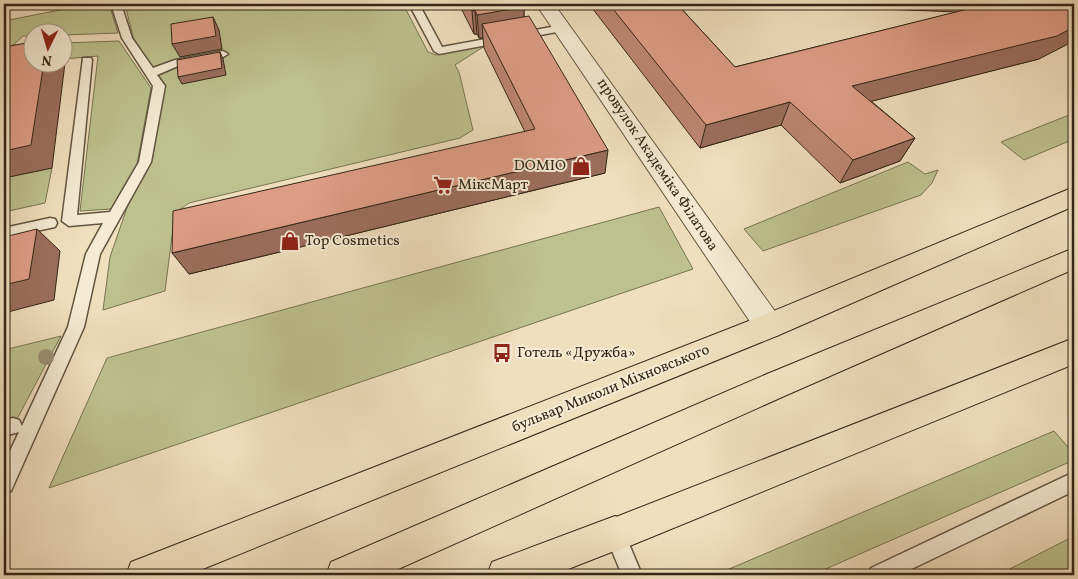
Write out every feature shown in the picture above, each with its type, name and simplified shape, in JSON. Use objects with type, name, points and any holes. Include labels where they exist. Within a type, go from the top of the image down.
[{"type":"main road","name":"бульвар Миколи Міхновського","points":[[144,575],[768,326],[1074,196]]},
{"type":"main road","points":[[344,575],[769,388],[1074,258]]},
{"type":"main road","points":[[505,575],[615,534],[1074,351]]},
{"type":"street","name":"провулок Академіка Філатова","points":[[545,4],[768,326]]},
{"type":"lane","points":[[4,484],[76,327],[93,254],[145,162],[159,86],[127,38],[116,4]]},
{"type":"lane","points":[[414,4],[439,51],[562,28]]},
{"type":"lane","points":[[150,73],[175,63],[223,54]]},
{"type":"lane","points":[[88,60],[70,221],[114,217]]},
{"type":"lane","points":[[4,233],[50,223]]},
{"type":"lane","points":[[878,575],[1074,481]]},
{"type":"lane","points":[[615,534],[632,575]]},
{"type":"green space","points":[[90,4],[109,4],[118,33],[72,35],[72,22],[22,22],[22,37],[13,45],[22,45],[22,52],[4,65],[4,21]]},
{"type":"green space","points":[[125,4],[403,4],[428,52],[436,55],[488,44],[455,65],[459,72],[473,130],[460,138],[189,203],[175,213],[165,291],[103,310],[110,257],[130,199],[152,161],[164,86],[133,37]]},
{"type":"green space","points":[[119,41],[151,88],[137,164],[111,209],[80,211],[98,56],[72,58],[72,43]]},
{"type":"green space","points":[[1074,113],[1074,139],[1024,160],[1001,142]]},
{"type":"green space","points":[[908,162],[925,174],[938,170],[932,183],[921,195],[763,251],[744,229]]},
{"type":"green space","points":[[52,168],[45,203],[4,212],[4,178]]},
{"type":"green space","points":[[659,207],[693,269],[49,488],[107,358]]},
{"type":"green space","points":[[61,336],[17,419],[4,422],[4,350]]},
{"type":"green space","points":[[1054,431],[1074,454],[1074,460],[812,575],[715,575]]},
{"type":"green space","points":[[1074,536],[1074,575],[998,575]]},
{"type":"building","points":[[468,4],[522,4],[524,7],[477,15],[475,10],[472,11]]},
{"type":"building","points":[[609,4],[677,4],[735,67],[988,4],[1070,4],[1074,6],[1074,27],[1057,36],[852,86],[915,138],[853,160],[790,102],[706,125]]},
{"type":"building","points":[[529,16],[608,150],[172,253],[173,211],[535,129],[482,24]]},
{"type":"building","points":[[213,17],[216,36],[172,44],[171,24]]},
{"type":"building","points":[[22,44],[22,72],[42,72],[31,145],[4,151],[4,47]]},
{"type":"building","points":[[220,52],[222,68],[178,77],[177,60]]},
{"type":"building","points":[[37,229],[29,279],[4,285],[4,237]]},
{"type":"place","name":"DOMIO","points":[[581,166]]},
{"type":"place","name":"МіксМарт","points":[[443,185]]},
{"type":"place","name":"Top Cosmetics","points":[[290,241]]},
{"type":"place","name":"Готель «Дружба»","points":[[502,353]]}]
